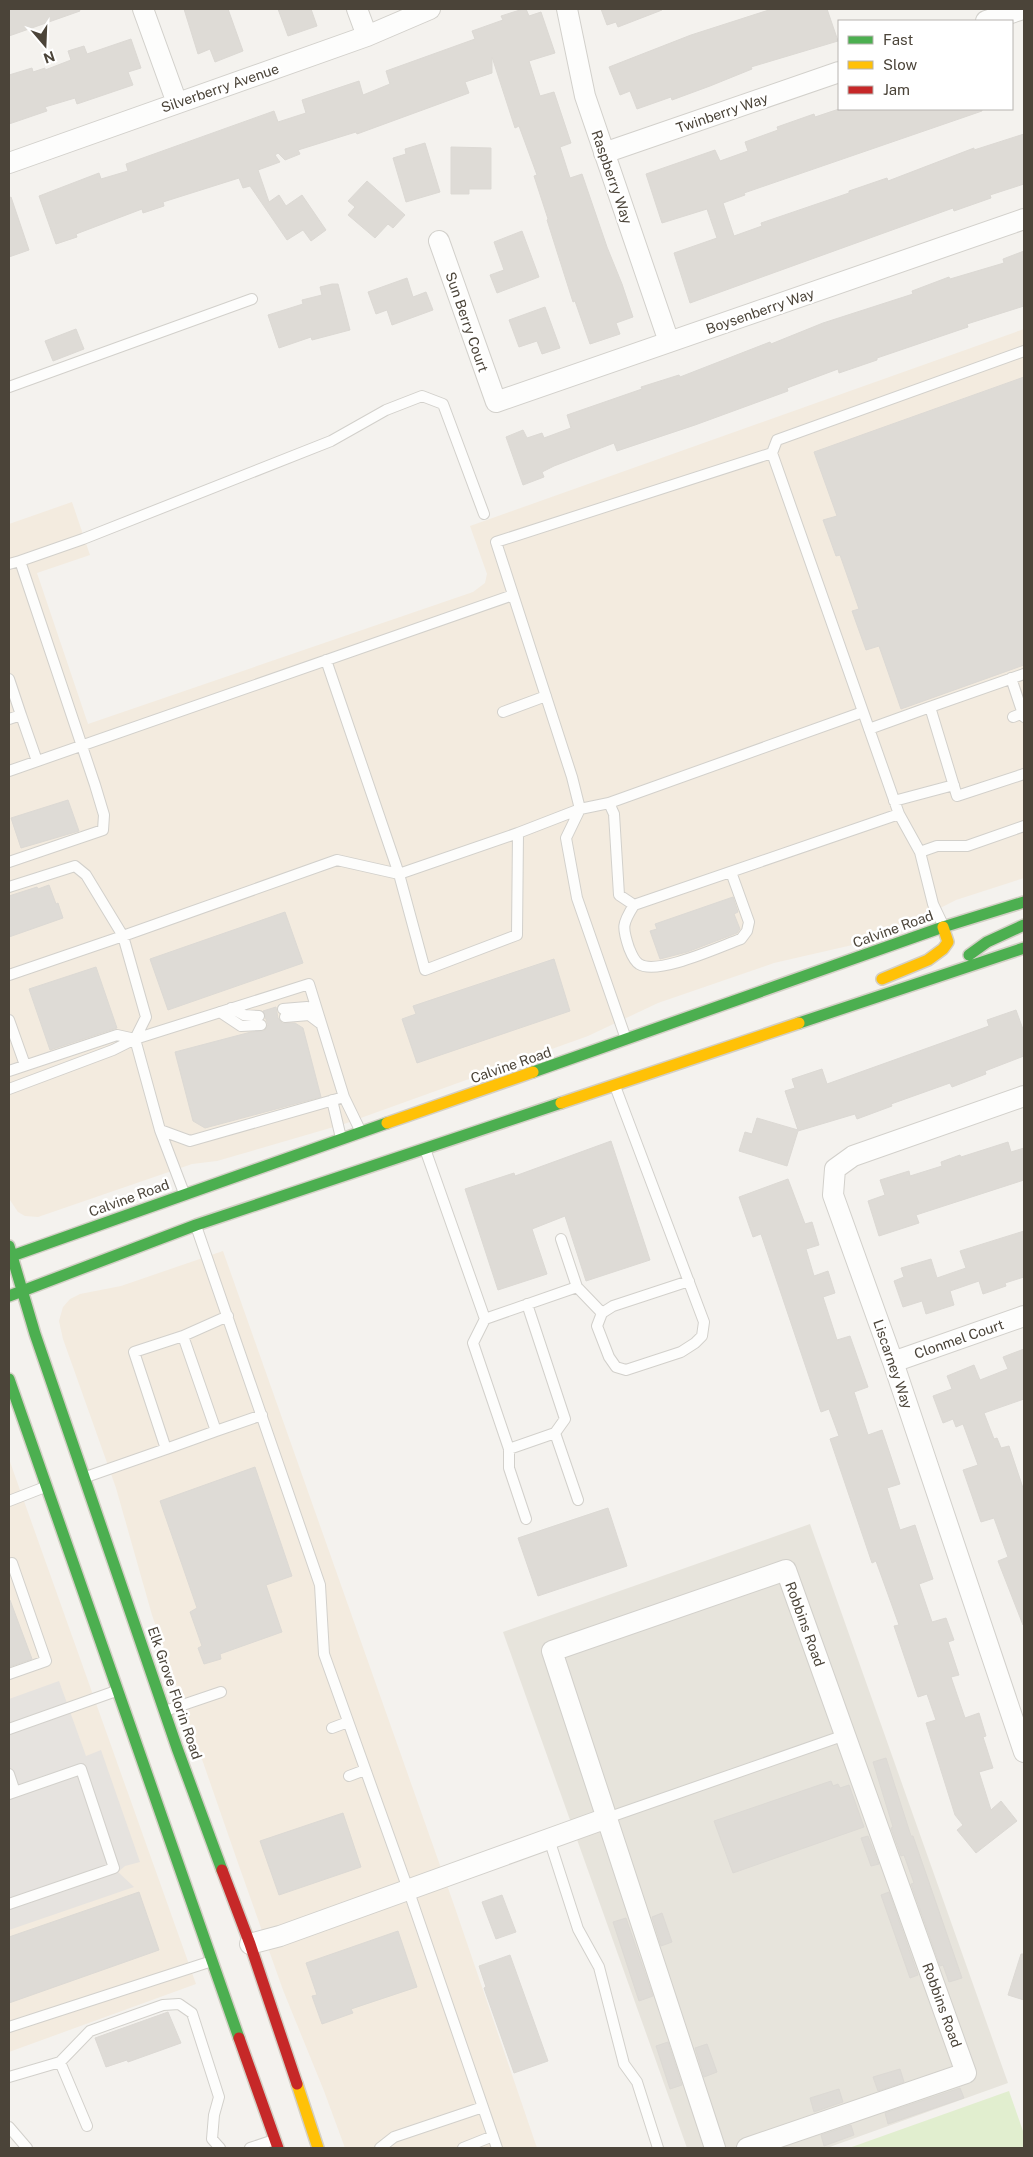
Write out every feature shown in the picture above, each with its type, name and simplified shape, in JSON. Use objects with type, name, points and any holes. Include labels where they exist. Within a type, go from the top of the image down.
[{"type":"main road","name":"Calvine Road","points":[[10,1253],[362,1134],[943,927],[1024,902]]},
{"type":"main road","points":[[966,968],[965,962],[968,955],[987,942],[1024,925]]},
{"type":"main road","points":[[838,1010],[884,978],[936,956],[945,949],[948,942],[943,927]]},
{"type":"main road","points":[[9,1296],[196,1225],[1024,948]]},
{"type":"main road","points":[[624,1054],[627,1040]]},
{"type":"main road","points":[[512,1119],[534,1101]]},
{"type":"main road","name":"Elk Grove Florin Road","points":[[10,1253],[35,1334],[165,1711],[176,1748],[250,1944],[318,2148]]},
{"type":"main road","points":[[9,1379],[45,1487],[213,1960],[276,2144]]},
{"type":"main road","points":[[117,1691],[132,1696]]},
{"type":"main road","points":[[162,1737],[176,1748]]},
{"type":"street","points":[[143,9],[177,103]]},
{"type":"street","points":[[357,9],[367,36]]},
{"type":"street","name":"Silverberry Avenue","points":[[9,164],[367,36],[430,9]]},
{"type":"street","name":"Raspberry Way","points":[[567,9],[585,96],[669,342]]},
{"type":"street","points":[[989,20],[1023,9]]},
{"type":"street","name":"Twinberry Way","points":[[604,153],[838,72]]},
{"type":"street","name":"Boysenberry Way","points":[[496,402],[1024,219]]},
{"type":"street","name":"Sun Berry Court","points":[[439,241],[496,402]]},
{"type":"street","name":"Liscarney Way","points":[[1024,1096],[853,1156],[835,1169],[833,1194],[893,1362],[1024,1752]]},
{"type":"street","name":"Clonmel Court","points":[[893,1362],[1024,1316]]},
{"type":"street","name":"Robbins Road","points":[[715,2148],[552,1651],[786,1570],[966,2073],[747,2148]]},
{"type":"street","points":[[250,1944],[280,1936],[607,1818]]},
{"type":"lane","points":[[9,387],[252,300]]},
{"type":"lane","points":[[943,927],[934,904],[920,852],[894,801],[772,453],[777,440],[1024,351]]},
{"type":"lane","points":[[9,564],[83,539],[332,441],[386,410],[422,396],[443,404],[484,514]]},
{"type":"lane","points":[[627,1040],[577,898],[566,838],[580,809],[496,542],[772,453]]},
{"type":"lane","points":[[9,862],[103,830],[104,815],[20,561]]},
{"type":"lane","points":[[9,771],[36,760],[514,595]]},
{"type":"lane","points":[[326,660],[399,874],[425,970],[517,935],[518,833]]},
{"type":"lane","points":[[869,729],[1024,674]]},
{"type":"lane","points":[[1011,678],[1020,692],[1020,716]]},
{"type":"lane","points":[[9,679],[36,760]]},
{"type":"lane","points":[[504,712],[546,696]]},
{"type":"lane","points":[[930,706],[957,796],[1024,774]]},
{"type":"lane","points":[[9,975],[337,860],[399,874],[518,833],[580,809],[609,804],[863,712]]},
{"type":"lane","points":[[9,719],[21,715]]},
{"type":"lane","points":[[940,740],[951,736]]},
{"type":"lane","points":[[948,768],[959,765]]},
{"type":"lane","points":[[894,801],[954,785]]},
{"type":"lane","points":[[609,804],[614,814],[619,894],[634,906]]},
{"type":"lane","points":[[731,872],[749,922],[747,931],[741,939],[673,964],[653,968],[638,964],[626,937],[624,921],[634,906],[731,872],[899,814]]},
{"type":"lane","points":[[920,852],[937,846],[967,846],[1024,826]]},
{"type":"lane","points":[[9,887],[75,866],[86,875],[123,936],[146,1017],[135,1039],[160,1130],[184,1194]]},
{"type":"lane","points":[[9,1089],[113,1050],[135,1039],[309,984],[344,1097],[362,1134]]},
{"type":"lane","points":[[317,1011],[307,1007],[284,1013],[309,1015],[321,1024]]},
{"type":"lane","points":[[220,1012],[241,1026],[260,1020],[231,1008]]},
{"type":"lane","points":[[9,1020],[25,1066]]},
{"type":"lane","points":[[9,1071],[117,1035],[135,1039]]},
{"type":"lane","points":[[614,1085],[689,1281],[704,1322],[702,1336],[681,1352],[626,1370],[616,1366],[608,1357],[597,1326],[602,1313],[614,1306],[689,1281]]},
{"type":"lane","points":[[160,1130],[190,1140],[344,1097]]},
{"type":"lane","points":[[332,1100],[342,1140]]},
{"type":"lane","points":[[425,1148],[485,1318],[473,1343],[509,1448],[509,1468],[526,1519]]},
{"type":"lane","points":[[196,1225],[320,1585],[324,1654],[408,1889],[497,2148]]},
{"type":"lane","points":[[561,1239],[577,1287],[602,1313]]},
{"type":"lane","points":[[485,1318],[577,1287]]},
{"type":"lane","points":[[509,1448],[555,1433],[566,1419],[527,1304]]},
{"type":"lane","points":[[166,1449],[134,1352],[183,1336],[228,1316]]},
{"type":"lane","points":[[183,1336],[216,1431]]},
{"type":"lane","points":[[85,1477],[262,1415]]},
{"type":"lane","points":[[555,1433],[578,1500]]},
{"type":"lane","points":[[9,1501],[45,1487]]},
{"type":"lane","points":[[9,1564],[12,1563],[46,1661],[9,1674]]},
{"type":"lane","points":[[9,1729],[117,1691]]},
{"type":"lane","points":[[165,1711],[221,1692]]},
{"type":"lane","points":[[332,1728],[348,1722]]},
{"type":"lane","points":[[607,1818],[845,1735]]},
{"type":"lane","points":[[9,1774],[12,1793],[81,1770],[114,1868],[9,1904]]},
{"type":"lane","points":[[348,1776],[366,1770]]},
{"type":"lane","points":[[550,1838],[578,1929],[599,1967],[624,2064],[637,2082],[658,2148]]},
{"type":"lane","points":[[9,2027],[213,1960]]},
{"type":"lane","points":[[9,2077],[60,2062],[90,2031],[163,2005],[180,2004],[192,2013],[219,2097],[214,2116],[212,2139],[220,2148]]},
{"type":"lane","points":[[60,2062],[87,2126]]},
{"type":"lane","points":[[380,2148],[394,2137],[483,2107]]},
{"type":"lane","points":[[9,2128],[27,2148]]},
{"type":"lane","points":[[463,2148],[493,2136]]},
{"type":"lane","points":[[250,2148],[276,2144]]},
{"type":"shaded area","points":[[1024,329],[1024,878],[956,900],[895,931],[861,943],[774,963],[658,1003],[588,1036],[344,1124],[217,1161],[192,1164],[38,1217],[25,1216],[18,1212],[9,1195],[9,524],[72,502],[90,555],[37,573],[88,724],[473,592],[485,583],[487,574],[470,526]]},
{"type":"shaded area","points":[[223,1251],[454,1905],[537,2148],[345,2148],[283,1990],[238,1863],[152,1615],[116,1488],[63,1339],[59,1321],[63,1307],[70,1299],[80,1294],[121,1286]]},
{"type":"shaded area","points":[[9,1459],[196,1984],[9,2052]]},
{"type":"shaded area","points":[[810,1524],[1008,2083],[827,2148],[687,2148],[503,1632]]},
{"type":"shaded area","points":[[59,1681],[86,1756],[101,1750],[140,1862],[125,1866],[118,1872],[134,1887],[9,1930],[9,1699]]},
{"type":"green space","points":[[1009,2091],[1024,2134],[1024,2148],[849,2148]]},
{"type":"building","points":[[9,9],[79,9],[80,11],[9,36]]},
{"type":"building","points":[[184,9],[228,9],[243,51],[215,62],[210,49],[198,54]]},
{"type":"building","points":[[278,9],[311,9],[317,26],[288,36]]},
{"type":"building","points":[[526,9],[529,16],[541,12],[555,53],[529,61],[540,96],[554,92],[571,143],[560,147],[570,178],[582,174],[633,317],[616,323],[620,334],[590,344],[575,301],[573,302],[547,220],[534,176],[537,175],[519,126],[515,128],[492,57],[492,73],[465,82],[469,93],[357,134],[356,132],[298,150],[300,154],[285,160],[278,153],[275,155],[280,162],[258,170],[269,202],[279,195],[286,206],[302,195],[326,230],[311,241],[303,230],[287,240],[250,186],[243,188],[239,178],[163,202],[164,206],[143,213],[142,209],[76,234],[77,237],[56,244],[39,196],[99,173],[101,179],[128,171],[126,164],[274,111],[278,122],[306,113],[302,100],[359,81],[363,95],[390,84],[386,71],[475,39],[472,31],[503,20],[501,16]]},
{"type":"building","points":[[601,9],[662,10],[618,27],[616,22],[607,25]]},
{"type":"building","points":[[772,9],[827,9],[838,41],[751,67],[752,69],[672,100],[671,97],[637,109],[630,91],[620,95],[609,67],[691,35]]},
{"type":"building","points":[[131,39],[141,68],[128,72],[133,85],[77,104],[75,98],[45,107],[47,111],[9,124],[9,75],[32,68],[33,72],[45,68],[45,70],[71,60],[68,51],[84,46],[87,54]]},
{"type":"building","points":[[838,109],[982,110],[744,193],[745,195],[723,203],[734,236],[762,226],[761,223],[849,193],[849,191],[887,178],[888,181],[974,148],[974,150],[1024,134],[1024,184],[990,195],[991,198],[954,211],[953,208],[690,303],[674,253],[717,238],[707,209],[662,223],[646,174],[715,150],[720,161],[748,151],[745,142],[778,130],[777,127],[814,114],[815,117]]},
{"type":"building","points":[[425,143],[440,192],[406,202],[393,158],[406,154],[405,149]]},
{"type":"building","points":[[451,147],[491,148],[491,189],[469,189],[469,194],[451,194]]},
{"type":"building","points":[[367,181],[405,215],[393,228],[388,224],[375,238],[348,215],[355,207],[348,201]]},
{"type":"building","points":[[11,197],[29,250],[9,257],[9,198]]},
{"type":"building","points":[[522,231],[539,277],[497,293],[490,275],[504,270],[494,242]]},
{"type":"building","points":[[1024,251],[1024,306],[967,324],[968,327],[839,373],[838,369],[787,388],[788,391],[695,425],[617,451],[614,443],[554,466],[542,472],[544,477],[523,485],[506,437],[523,430],[527,438],[542,433],[544,438],[571,428],[567,415],[642,389],[641,387],[679,375],[680,377],[823,323],[913,294],[912,291],[949,277],[950,279],[1004,263],[1003,259]]},
{"type":"building","points":[[407,278],[413,297],[426,292],[433,310],[392,325],[387,310],[376,314],[368,292]]},
{"type":"building","points":[[338,284],[350,330],[312,340],[311,337],[279,348],[268,315],[303,304],[302,300],[322,295],[320,287]]},
{"type":"building","points":[[545,307],[560,348],[542,354],[537,341],[519,347],[509,320]]},
{"type":"building","points":[[76,329],[84,349],[53,361],[45,341]]},
{"type":"building","points":[[1024,377],[1024,665],[901,709],[879,646],[866,650],[852,611],[859,609],[840,555],[836,556],[823,520],[837,516],[814,452]]},
{"type":"building","points":[[68,800],[79,831],[21,848],[11,818]]},
{"type":"building","points":[[49,885],[63,918],[9,937],[9,896]]},
{"type":"building","points":[[733,897],[738,912],[734,914],[740,929],[737,933],[687,952],[660,959],[650,931],[657,929],[655,924]]},
{"type":"building","points":[[285,912],[303,963],[168,1010],[150,959]]},
{"type":"building","points":[[554,959],[570,1011],[417,1063],[402,1019],[416,1014],[413,1006]]},
{"type":"building","points":[[96,967],[117,1028],[50,1050],[29,989]]},
{"type":"building","points":[[276,1007],[278,1018],[282,1023],[295,1023],[303,1028],[321,1097],[205,1128],[193,1121],[175,1052],[251,1032],[264,1031],[268,1025],[263,1011]]},
{"type":"building","points":[[1016,1010],[1024,1032],[1024,1056],[985,1071],[986,1074],[952,1087],[950,1083],[891,1104],[892,1106],[857,1119],[855,1114],[798,1131],[787,1166],[739,1151],[745,1132],[752,1134],[757,1118],[798,1130],[785,1091],[795,1088],[792,1079],[822,1069],[827,1084],[989,1026],[987,1020]]},
{"type":"building","points":[[611,1141],[650,1260],[586,1281],[565,1216],[532,1229],[547,1274],[498,1290],[465,1189],[514,1173],[515,1176]]},
{"type":"building","points":[[1008,1142],[1011,1152],[1024,1148],[1024,1180],[916,1215],[919,1223],[879,1236],[868,1201],[885,1195],[880,1180],[909,1171],[910,1176],[942,1166],[941,1162],[960,1155],[961,1157]]},
{"type":"building","points":[[788,1179],[805,1224],[812,1222],[819,1245],[806,1249],[814,1276],[828,1271],[835,1293],[823,1297],[837,1340],[850,1336],[868,1387],[854,1392],[868,1435],[882,1430],[900,1484],[887,1488],[900,1530],[915,1525],[933,1579],[919,1584],[932,1622],[946,1618],[954,1640],[948,1642],[959,1675],[951,1677],[965,1718],[979,1713],[986,1736],[983,1737],[993,1768],[979,1772],[991,1810],[1001,1801],[1017,1821],[976,1853],[957,1830],[963,1825],[955,1815],[926,1723],[936,1720],[927,1694],[918,1697],[894,1626],[899,1625],[876,1561],[872,1563],[830,1439],[839,1436],[829,1409],[821,1412],[761,1234],[753,1237],[739,1197]]},
{"type":"building","points":[[1024,1231],[1024,1277],[1005,1283],[1006,1286],[983,1294],[979,1281],[950,1291],[954,1305],[926,1314],[922,1301],[903,1307],[894,1281],[904,1277],[901,1268],[931,1259],[937,1278],[966,1268],[960,1251]]},
{"type":"building","points":[[1024,1349],[1024,1399],[984,1413],[994,1439],[997,1438],[1001,1448],[1009,1446],[1024,1491],[1023,1625],[998,1561],[1008,1557],[994,1518],[981,1522],[963,1470],[978,1465],[963,1424],[956,1427],[953,1419],[943,1423],[933,1396],[952,1389],[947,1376],[974,1365],[980,1380],[1008,1369],[1003,1357]]},
{"type":"building","points":[[255,1467],[292,1576],[266,1585],[282,1632],[220,1654],[221,1659],[204,1664],[198,1648],[202,1646],[190,1612],[197,1608],[160,1501]]},
{"type":"building","points":[[608,1508],[627,1566],[538,1596],[518,1538]]},
{"type":"building","points":[[9,1601],[32,1659],[9,1667]]},
{"type":"building","points":[[886,1758],[911,1836],[913,1836],[962,1978],[949,1982],[943,1965],[940,1966],[911,1884],[914,1883],[904,1855],[901,1856],[891,1828],[893,1827],[873,1762]]},
{"type":"building","points":[[831,1781],[833,1786],[838,1784],[840,1788],[849,1785],[864,1827],[733,1873],[714,1821]]},
{"type":"building","points":[[343,1813],[361,1867],[279,1895],[260,1841]]},
{"type":"building","points":[[868,1836],[879,1864],[871,1866],[861,1838]]},
{"type":"building","points":[[139,1892],[159,1950],[9,2003],[9,1937]]},
{"type":"building","points":[[889,1892],[918,1975],[910,1978],[881,1895]]},
{"type":"building","points":[[502,1895],[516,1932],[496,1939],[482,1902]]},
{"type":"building","points":[[662,1913],[672,1942],[661,1946],[652,1917]]},
{"type":"building","points":[[626,1918],[653,1996],[639,2001],[613,1922]]},
{"type":"building","points":[[398,1931],[417,1987],[351,2009],[353,2013],[322,2024],[312,1996],[317,1995],[306,1963]]},
{"type":"building","points":[[1021,1954],[1024,1954],[1024,2000],[1008,1995]]},
{"type":"building","points":[[510,1955],[548,2061],[514,2073],[484,1988],[486,1987],[479,1966]]},
{"type":"building","points":[[168,2012],[181,2043],[128,2062],[127,2060],[106,2067],[95,2038]]},
{"type":"building","points":[[668,2042],[682,2085],[670,2089],[656,2046]]},
{"type":"building","points":[[707,2044],[717,2072],[704,2077],[695,2048]]},
{"type":"building","points":[[900,2069],[904,2082],[878,2091],[873,2077]]},
{"type":"building","points":[[960,2088],[964,2098],[888,2124],[885,2113]]},
{"type":"building","points":[[839,2089],[843,2102],[814,2112],[810,2098]]},
{"type":"building","points":[[851,2125],[854,2135],[824,2146],[821,2135]]},
{"type":"traffic: fast","points":[[533,1072],[943,927],[1024,902]]},
{"type":"traffic: fast","points":[[969,955],[987,942],[1024,925]]},
{"type":"traffic: fast","points":[[799,1023],[1024,948]]},
{"type":"traffic: fast","points":[[9,1296],[196,1225],[561,1103]]},
{"type":"traffic: fast","points":[[9,1257],[387,1123]]},
{"type":"traffic: fast","points":[[9,1246],[35,1334],[177,1748],[222,1870]]},
{"type":"traffic: fast","points":[[9,1379],[239,2038]]},
{"type":"traffic: slow","points":[[882,979],[928,960],[943,949],[948,942],[943,927]]},
{"type":"traffic: slow","points":[[561,1103],[799,1023]]},
{"type":"traffic: slow","points":[[387,1123],[533,1072]]},
{"type":"traffic: slow","points":[[297,2084],[318,2148]]},
{"type":"traffic: jam","points":[[222,1870],[250,1944],[297,2084]]},
{"type":"traffic: jam","points":[[239,2038],[278,2148]]}]
